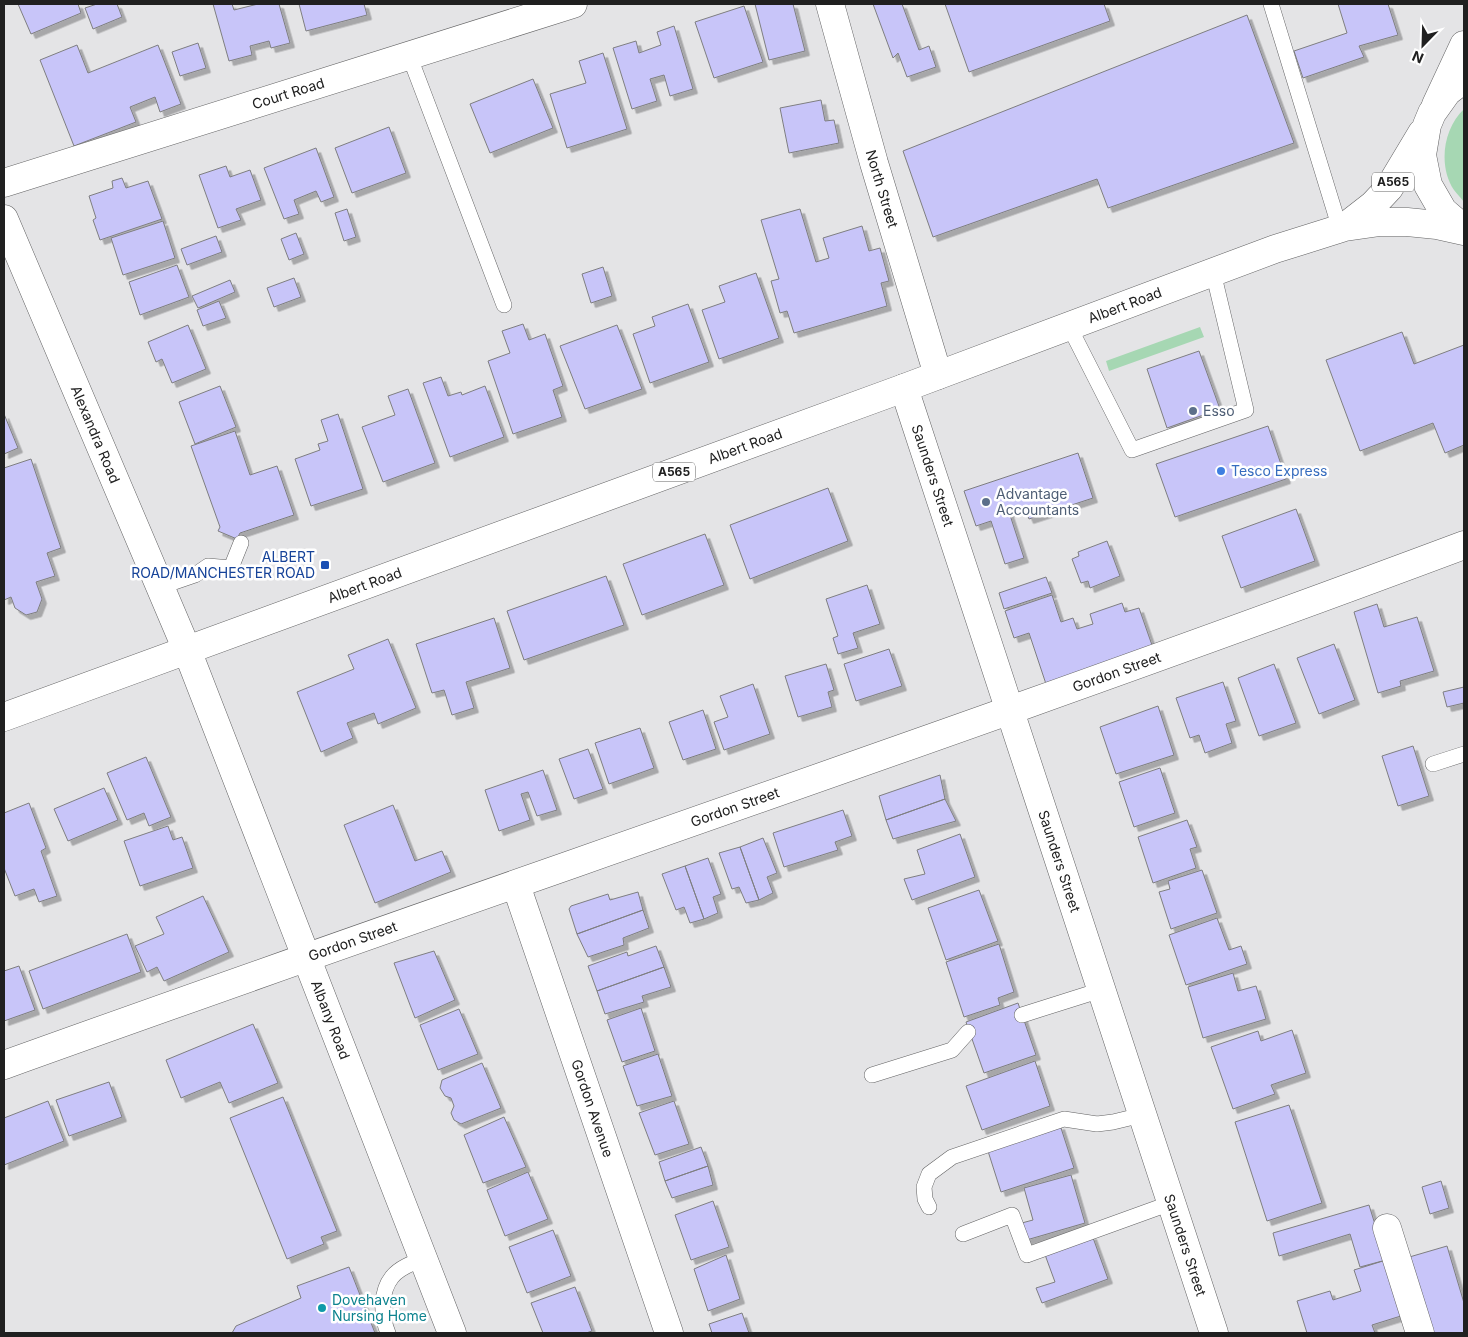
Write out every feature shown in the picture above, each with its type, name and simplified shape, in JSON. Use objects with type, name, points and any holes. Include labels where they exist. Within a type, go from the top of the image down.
[{"type":"main road","name":"Court Road","points":[[4,183],[573,4]]},
{"type":"main road","name":"North Street","points":[[830,4],[874,163],[938,375]]},
{"type":"main road","points":[[1429,119],[1464,45]]},
{"type":"main road","name":"A565","points":[[1464,79],[1447,92],[1429,119],[1422,155],[1428,185],[1443,212],[1464,230]]},
{"type":"main road","name":"Albert Road","points":[[1343,228],[1372,205],[1389,188],[1429,119]]},
{"type":"main road","name":"Alexandra Road","points":[[4,219],[187,650]]},
{"type":"main road","name":"Albert Road","points":[[4,717],[904,388],[1275,249],[1343,228],[1380,222],[1438,225],[1464,230]]},
{"type":"main road","name":"Saunders Street","points":[[904,388],[1214,1333]]},
{"type":"main road","name":"Gordon Street","points":[[4,1065],[305,957],[516,885],[1462,551]]},
{"type":"main road","name":"Albany Road","points":[[187,650],[452,1333]]},
{"type":"main road","name":"Gordon Avenue","points":[[516,885],[669,1333]]},
{"type":"main road","points":[[1387,1228],[1420,1333]]},
{"type":"lane","points":[[1271,4],[1343,228]]},
{"type":"lane","points":[[409,55],[504,305]]},
{"type":"lane","points":[[1069,326],[1132,450],[1246,410],[1213,272]]},
{"type":"lane","points":[[160,586],[195,575],[208,566],[230,568],[241,543]]},
{"type":"lane","points":[[1433,764],[1464,754]]},
{"type":"lane","points":[[1022,1015],[1102,990]]},
{"type":"lane","points":[[872,1075],[952,1050],[968,1032]]},
{"type":"lane","points":[[929,1207],[925,1199],[924,1187],[928,1174],[952,1157],[1064,1119],[1105,1124],[1142,1115]]},
{"type":"lane","points":[[963,1234],[1012,1215],[1027,1255],[1171,1203]]},
{"type":"lane","points":[[388,1333],[384,1322],[383,1302],[392,1277],[405,1267],[422,1259]]},
{"type":"green space","points":[[1464,109],[1464,202],[1454,190],[1449,180],[1446,170],[1445,148],[1451,127]]},
{"type":"green space","points":[[1200,327],[1204,337],[1109,371],[1106,361]]},
{"type":"building","points":[[18,4],[78,4],[81,13],[31,34]]},
{"type":"building","points":[[97,4],[117,4],[122,17],[93,29],[85,8]]},
{"type":"building","points":[[213,4],[232,4],[234,10],[258,4],[279,4],[290,43],[271,48],[269,41],[250,46],[252,55],[229,61]]},
{"type":"building","points":[[299,4],[364,4],[367,15],[306,31]]},
{"type":"building","points":[[755,4],[793,4],[805,51],[769,60]]},
{"type":"building","points":[[873,4],[902,4],[919,50],[929,46],[936,67],[907,77],[898,53],[893,58]]},
{"type":"building","points":[[945,4],[1104,4],[1110,21],[969,72]]},
{"type":"building","points":[[1338,4],[1388,4],[1398,35],[1359,46],[1364,57],[1303,78],[1294,51],[1347,33]]},
{"type":"building","points":[[744,6],[763,62],[714,78],[695,22]]},
{"type":"building","points":[[1247,15],[1294,143],[1108,208],[1097,179],[933,237],[903,151]]},
{"type":"building","points":[[674,26],[693,89],[670,96],[664,75],[650,79],[657,101],[632,109],[613,48],[636,41],[639,53],[661,45],[657,32]]},
{"type":"building","points":[[198,43],[206,68],[180,76],[172,52]]},
{"type":"building","points":[[77,45],[88,73],[158,45],[181,104],[160,112],[155,97],[130,107],[136,122],[74,146],[40,60]]},
{"type":"building","points":[[603,53],[627,129],[567,148],[550,94],[586,83],[579,61]]},
{"type":"building","points":[[533,79],[553,128],[490,153],[470,104]]},
{"type":"building","points":[[821,100],[825,121],[834,120],[839,143],[789,153],[780,108]]},
{"type":"building","points":[[389,127],[406,173],[352,193],[335,148]]},
{"type":"building","points":[[316,148],[334,197],[321,202],[316,191],[294,200],[299,214],[284,219],[264,168]]},
{"type":"building","points":[[226,166],[230,177],[250,170],[261,200],[236,209],[241,220],[218,228],[199,175]]},
{"type":"building","points":[[122,178],[126,188],[148,181],[162,219],[100,240],[93,220],[96,218],[89,196],[113,188],[112,181]]},
{"type":"building","points":[[347,209],[356,237],[344,241],[335,213]]},
{"type":"building","points":[[800,209],[816,262],[829,258],[823,238],[862,226],[869,251],[880,248],[889,281],[881,283],[887,306],[794,333],[787,311],[780,313],[771,281],[779,279],[761,220]]},
{"type":"building","points":[[163,221],[175,258],[123,275],[111,238]]},
{"type":"building","points":[[296,233],[304,254],[289,260],[281,239]]},
{"type":"building","points":[[216,236],[222,252],[187,265],[181,249]]},
{"type":"building","points":[[177,265],[189,297],[140,315],[129,282]]},
{"type":"building","points":[[603,267],[612,296],[591,303],[582,274]]},
{"type":"building","points":[[756,273],[779,338],[719,359],[702,310],[725,302],[719,286]]},
{"type":"building","points":[[294,278],[301,297],[274,307],[267,288]]},
{"type":"building","points":[[230,280],[235,292],[198,308],[192,296]]},
{"type":"building","points":[[219,301],[226,318],[203,326],[197,310]]},
{"type":"building","points":[[688,304],[709,362],[650,383],[633,334],[655,326],[652,317]]},
{"type":"building","points":[[523,324],[529,340],[545,334],[563,386],[553,390],[562,417],[513,434],[488,361],[510,353],[502,331]]},
{"type":"building","points":[[188,325],[206,369],[172,383],[162,359],[156,362],[148,342]]},
{"type":"building","points":[[617,325],[642,389],[585,409],[560,346]]},
{"type":"building","points":[[1402,332],[1414,364],[1464,345],[1464,445],[1445,453],[1433,423],[1360,451],[1326,360]]},
{"type":"building","points":[[1199,351],[1220,409],[1167,428],[1147,369]]},
{"type":"building","points":[[441,377],[448,396],[461,392],[462,395],[485,386],[504,437],[450,457],[423,383]]},
{"type":"building","points":[[220,386],[236,427],[195,444],[179,402]]},
{"type":"building","points":[[408,389],[435,463],[383,482],[362,427],[395,415],[388,396]]},
{"type":"building","points":[[4,414],[18,448],[4,454]]},
{"type":"building","points":[[338,414],[363,489],[311,506],[295,459],[320,450],[318,444],[328,441],[321,420]]},
{"type":"building","name":"Tesco Express","points":[[1268,426],[1286,479],[1175,517],[1156,464]]},
{"type":"building","points":[[235,431],[250,475],[277,466],[294,515],[240,533],[237,539],[218,531],[220,527],[191,446]]},
{"type":"building","points":[[1078,453],[1093,498],[1029,519],[1024,507],[1009,512],[1024,558],[1005,564],[991,521],[976,526],[964,491]]},
{"type":"building","points":[[31,459],[61,548],[47,553],[55,576],[36,582],[42,599],[37,612],[26,615],[15,608],[11,597],[4,600],[4,468]]},
{"type":"building","points":[[828,488],[848,541],[750,579],[730,525]]},
{"type":"building","points":[[1296,509],[1315,561],[1241,588],[1222,536]]},
{"type":"building","points":[[705,534],[724,585],[642,615],[623,564]]},
{"type":"building","points":[[1107,541],[1120,576],[1090,588],[1088,581],[1081,583],[1072,559],[1079,556],[1078,552]]},
{"type":"building","points":[[606,576],[624,625],[524,660],[507,611]]},
{"type":"building","points":[[1046,577],[1052,593],[1004,609],[999,593]]},
{"type":"building","points":[[867,585],[880,624],[853,633],[858,648],[838,654],[833,638],[838,636],[826,599]]},
{"type":"building","points":[[1052,595],[1061,622],[1073,618],[1077,629],[1093,624],[1090,614],[1122,603],[1125,612],[1139,608],[1153,648],[1046,684],[1029,633],[1014,638],[1005,611]]},
{"type":"building","points":[[1377,604],[1384,627],[1417,617],[1434,671],[1400,681],[1401,686],[1378,693],[1354,612]]},
{"type":"building","points":[[494,618],[510,668],[466,682],[474,708],[452,715],[444,690],[432,693],[416,644]]},
{"type":"building","points":[[388,639],[416,708],[378,724],[374,713],[347,723],[353,738],[321,752],[297,692],[354,669],[348,655]]},
{"type":"building","points":[[1334,644],[1355,700],[1319,714],[1297,658]]},
{"type":"building","points":[[889,649],[902,686],[856,701],[844,664]]},
{"type":"building","points":[[826,664],[834,690],[828,692],[832,707],[798,717],[785,676]]},
{"type":"building","points":[[1274,664],[1296,723],[1259,736],[1238,678]]},
{"type":"building","points":[[1223,682],[1236,721],[1226,724],[1232,743],[1205,753],[1199,735],[1190,738],[1176,698]]},
{"type":"building","points":[[753,684],[770,734],[724,750],[714,722],[728,717],[720,696]]},
{"type":"building","points":[[1464,687],[1464,703],[1447,707],[1443,692]]},
{"type":"building","points":[[1158,706],[1174,755],[1116,774],[1100,727]]},
{"type":"building","points":[[703,710],[716,749],[683,760],[669,722]]},
{"type":"building","points":[[640,728],[654,768],[609,784],[595,743]]},
{"type":"building","points":[[1413,746],[1429,796],[1398,806],[1382,756]]},
{"type":"building","points":[[588,749],[603,789],[574,799],[559,759]]},
{"type":"building","points":[[146,757],[171,817],[149,826],[144,813],[127,820],[107,773]]},
{"type":"building","points":[[1160,768],[1175,813],[1134,827],[1119,782]]},
{"type":"building","points":[[543,770],[557,810],[537,816],[528,792],[521,794],[530,820],[499,831],[485,790]]},
{"type":"building","points":[[940,775],[945,799],[886,820],[879,796]]},
{"type":"building","points":[[104,788],[118,820],[68,841],[54,809]]},
{"type":"building","points":[[945,799],[956,821],[893,839],[886,820]]},
{"type":"building","points":[[29,803],[46,848],[41,851],[57,896],[39,902],[34,889],[15,896],[4,868],[4,813]]},
{"type":"building","points":[[393,805],[415,861],[442,851],[451,872],[375,903],[344,825]]},
{"type":"building","points":[[843,810],[852,836],[835,842],[838,850],[784,867],[773,833]]},
{"type":"building","points":[[1187,820],[1197,847],[1190,849],[1196,868],[1153,883],[1138,837]]},
{"type":"building","points":[[168,826],[173,840],[182,837],[193,868],[140,886],[124,841]]},
{"type":"building","points":[[960,834],[975,877],[912,900],[904,879],[925,874],[917,850]]},
{"type":"building","points":[[763,838],[777,873],[767,877],[773,893],[759,900],[740,847]]},
{"type":"building","points":[[740,847],[759,900],[746,903],[739,887],[732,889],[719,853]]},
{"type":"building","points":[[708,858],[721,894],[713,897],[718,913],[704,919],[685,866]]},
{"type":"building","points":[[685,866],[704,919],[690,923],[684,907],[676,910],[662,874]]},
{"type":"building","points":[[1202,870],[1217,913],[1171,929],[1159,892],[1170,889],[1168,881]]},
{"type":"building","points":[[979,890],[998,941],[946,960],[928,908]]},
{"type":"building","points":[[638,892],[643,910],[577,934],[569,909],[571,906],[608,894],[610,900]]},
{"type":"building","points":[[203,896],[229,952],[164,981],[157,967],[147,972],[135,946],[164,934],[156,917]]},
{"type":"building","points":[[643,910],[649,928],[623,938],[624,945],[588,957],[577,934]]},
{"type":"building","points":[[1217,918],[1229,950],[1241,946],[1247,964],[1186,985],[1169,935]]},
{"type":"building","points":[[127,934],[141,972],[43,1009],[29,971]]},
{"type":"building","points":[[999,944],[1014,992],[998,998],[1000,1005],[964,1017],[946,962]]},
{"type":"building","points":[[656,946],[664,967],[597,991],[588,966],[627,952],[628,956]]},
{"type":"building","points":[[434,951],[455,1000],[415,1018],[394,963]]},
{"type":"building","points":[[19,966],[35,1010],[4,1021],[4,971]]},
{"type":"building","points":[[664,967],[671,987],[642,996],[644,1002],[605,1014],[597,991]]},
{"type":"building","points":[[1233,973],[1238,991],[1256,986],[1266,1019],[1203,1038],[1188,987]]},
{"type":"building","points":[[1018,1003],[1036,1055],[984,1073],[966,1022]]},
{"type":"building","points":[[641,1008],[655,1051],[622,1062],[607,1020]]},
{"type":"building","points":[[459,1009],[478,1054],[438,1070],[420,1025]]},
{"type":"building","points":[[253,1024],[278,1083],[229,1103],[220,1082],[181,1098],[166,1060]]},
{"type":"building","points":[[1292,1030],[1306,1073],[1271,1085],[1275,1094],[1233,1109],[1211,1047],[1258,1031],[1261,1041]]},
{"type":"building","points":[[658,1054],[672,1096],[637,1106],[623,1066]]},
{"type":"building","points":[[1035,1061],[1050,1106],[982,1130],[966,1086]]},
{"type":"building","points":[[482,1063],[501,1108],[461,1124],[454,1120],[451,1113],[454,1106],[451,1098],[445,1096],[440,1088],[442,1080]]},
{"type":"building","points":[[109,1082],[122,1117],[69,1136],[56,1100]]},
{"type":"building","points":[[283,1097],[337,1231],[321,1237],[324,1244],[287,1259],[230,1118]]},
{"type":"building","points":[[48,1101],[64,1141],[4,1165],[4,1118]]},
{"type":"building","points":[[674,1101],[689,1144],[655,1155],[639,1113]]},
{"type":"building","points":[[1289,1105],[1322,1203],[1267,1221],[1235,1122]]},
{"type":"building","points":[[504,1117],[526,1167],[483,1183],[464,1135]]},
{"type":"building","points":[[1060,1125],[1074,1168],[1001,1192],[987,1148]]},
{"type":"building","points":[[701,1147],[708,1166],[665,1181],[659,1162]]},
{"type":"building","points":[[708,1166],[713,1185],[672,1198],[665,1181]]},
{"type":"building","points":[[528,1172],[548,1219],[505,1236],[487,1190]]},
{"type":"building","points":[[1071,1175],[1085,1223],[1023,1241],[1018,1224],[1033,1220],[1024,1188]]},
{"type":"building","points":[[1441,1181],[1449,1208],[1430,1214],[1422,1187]]},
{"type":"building","points":[[713,1201],[729,1247],[691,1260],[675,1215]]},
{"type":"building","points":[[1369,1205],[1386,1260],[1360,1267],[1350,1234],[1279,1256],[1273,1233]]},
{"type":"building","points":[[553,1230],[571,1276],[527,1293],[509,1247]]},
{"type":"building","points":[[1092,1235],[1108,1279],[1042,1303],[1036,1288],[1055,1282],[1044,1252]]},
{"type":"building","points":[[1447,1246],[1464,1303],[1464,1333],[1428,1333],[1406,1258]]},
{"type":"building","points":[[726,1255],[740,1299],[708,1311],[694,1269]]},
{"type":"building","points":[[1386,1260],[1404,1315],[1372,1325],[1375,1333],[1307,1333],[1297,1301],[1330,1291],[1333,1300],[1361,1291],[1354,1270]]},
{"type":"building","name":"Dovehaven Nursing Home","points":[[349,1267],[375,1333],[232,1333],[236,1326],[301,1298],[297,1286]]},
{"type":"building","points":[[575,1287],[592,1331],[586,1333],[543,1333],[531,1303]]},
{"type":"building","points":[[742,1313],[749,1333],[712,1333],[709,1324]]},
{"type":"place","name":"Esso","points":[[1193,411]]},
{"type":"place","name":"Tesco Express","points":[[1221,471]]},
{"type":"place","name":"Advantage Accountants","points":[[986,502]]},
{"type":"place","name":"ALBERT ROAD/MANCHESTER ROAD","points":[[325,565]]},
{"type":"place","name":"Dovehaven Nursing Home","points":[[322,1308]]}]
